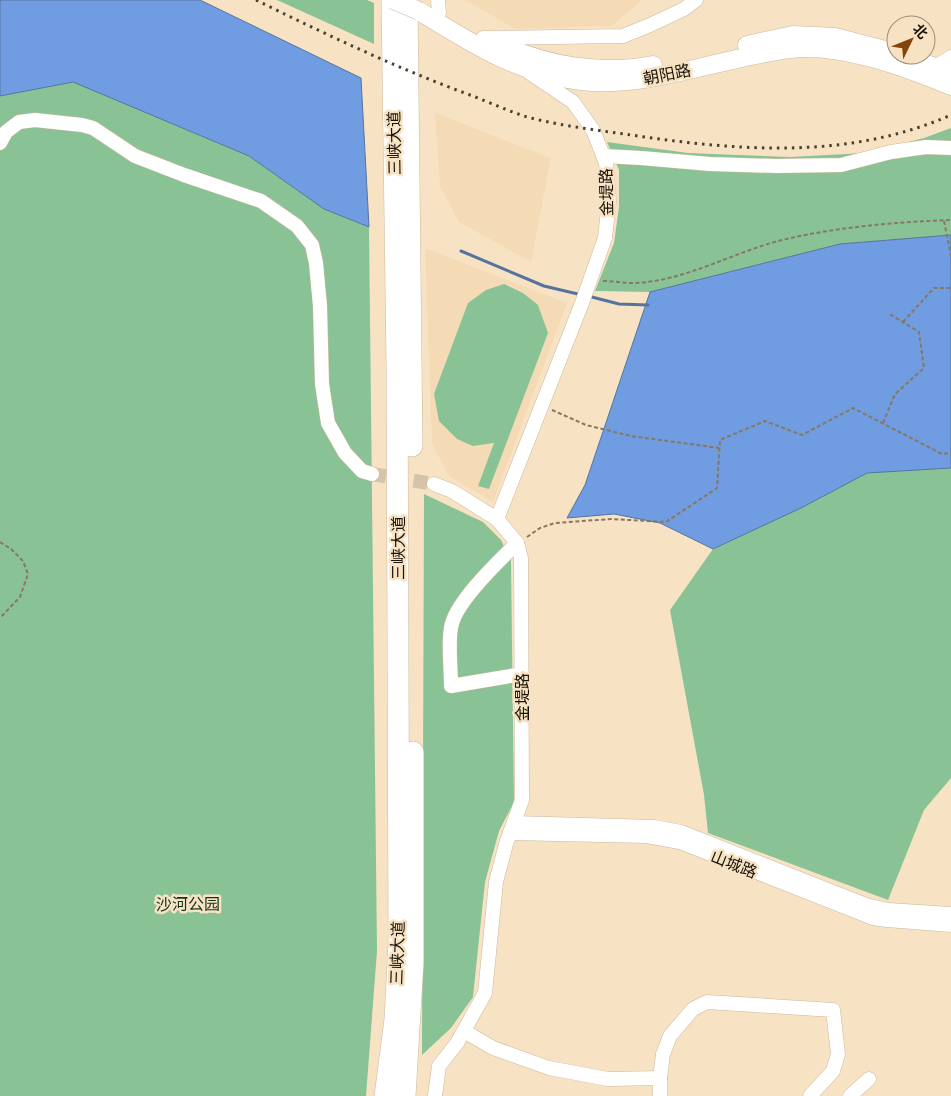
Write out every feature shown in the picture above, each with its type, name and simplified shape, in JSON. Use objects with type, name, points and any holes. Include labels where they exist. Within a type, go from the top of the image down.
[{"type":"highway","name":"三峡大道","points":[[385,1096],[395,1019],[399,941],[397,377],[392,0]]},
{"type":"highway","name":"三峡大道","points":[[405,1096],[413,964],[414,891],[412,389],[415,4]]},
{"type":"main road","name":"朝阳路","points":[[392,0],[439,7],[484,38],[528,57],[584,69],[632,68],[793,35],[835,36],[886,50]]},
{"type":"main road","name":"朝阳路","points":[[415,4],[478,47],[524,69],[581,81],[628,82],[791,49],[830,49],[867,57],[951,86]]},
{"type":"street","points":[[484,38],[623,36],[676,13],[696,0]]},
{"type":"street","name":"金堤路","points":[[524,69],[573,102],[593,130],[604,156],[608,176],[609,201],[605,238],[542,406]]},
{"type":"street","points":[[0,143],[6,132],[19,122],[35,120],[93,128],[136,156],[184,175],[261,201],[297,226],[312,246],[316,263],[320,306],[322,384],[328,423],[345,453],[362,471],[372,474]]},
{"type":"street","points":[[604,156],[710,164],[841,165],[891,152],[926,146],[951,148]]},
{"type":"street","points":[[497,519],[542,406]]},
{"type":"street","points":[[434,484],[452,491],[497,519],[517,543],[484,577],[456,613],[451,627],[451,686],[522,674]]},
{"type":"street","name":"金堤路","points":[[434,1096],[439,1066],[457,1043],[485,993],[496,882],[522,800],[521,558],[517,543]]},
{"type":"street","name":"山城路","points":[[512,828],[654,826],[681,832],[866,905],[888,910],[951,914]]},
{"type":"street","name":"山城路","points":[[512,828],[646,836],[680,842],[873,918],[951,925]]},
{"type":"street","points":[[660,1096],[663,1054],[670,1036],[693,1010],[707,1002],[833,1010],[838,1054],[833,1071],[810,1096]]},
{"type":"street","points":[[464,1030],[493,1048],[549,1068],[608,1079],[660,1078]]},
{"type":"street","points":[[850,1096],[869,1079]]},
{"type":"path","points":[[944,220],[951,256]]},
{"type":"path","points":[[589,283],[634,283],[675,276],[781,240],[864,226],[951,220]]},
{"type":"path","points":[[903,322],[934,288],[951,288]]},
{"type":"path","points":[[883,423],[895,394],[924,368],[919,332],[888,313]]},
{"type":"path","points":[[542,406],[586,425],[631,436],[719,448]]},
{"type":"path","points":[[517,543],[540,528],[555,523],[611,519],[666,522],[717,488],[720,440],[765,421],[802,435],[853,408],[942,454],[951,453]]},
{"type":"path","points":[[0,542],[11,549],[23,562],[28,574],[20,597],[0,618]]},
{"type":"shaded area","points":[[465,0],[642,0],[612,26],[515,29]]},
{"type":"shaded area","points":[[435,113],[551,158],[531,262],[459,222],[440,187]]},
{"type":"shaded area","points":[[425,248],[567,303],[493,502],[449,476],[432,444]]},
{"type":"green space","points":[[277,0],[367,0],[374,3],[374,44]]},
{"type":"green space","name":"沙河公园","points":[[73,82],[249,156],[324,209],[369,227],[377,951],[366,1096],[0,1096],[0,96]]},
{"type":"green space","points":[[951,128],[951,235],[840,244],[650,292],[595,291],[614,243],[619,207],[619,170],[607,142],[688,153],[790,157],[865,153],[924,138]]},
{"type":"green space","points":[[504,284],[523,293],[538,305],[548,333],[489,489],[478,486],[494,443],[473,446],[457,439],[439,421],[434,394],[468,303],[486,290]]},
{"type":"green space","points":[[951,468],[951,778],[924,810],[888,900],[708,833],[704,795],[670,610],[713,549],[801,508],[867,473]]},
{"type":"green space","points":[[424,494],[483,522],[501,540],[511,561],[514,802],[499,831],[485,882],[473,997],[451,1028],[422,1055]]},
{"type":"water","points":[[0,0],[200,0],[361,78],[369,227],[324,209],[249,156],[73,82],[0,96]]},
{"type":"water","points":[[951,235],[951,468],[867,473],[801,508],[713,549],[660,523],[614,514],[567,518],[585,485],[650,292],[840,244]]},
{"type":"waterway","points":[[461,251],[544,286],[582,295]]},
{"type":"waterway","points":[[588,296],[619,304],[648,305]]},
{"type":"tunnel","points":[[372,474],[434,484]]},
{"type":"railway","points":[[256,0],[416,74],[520,115],[566,125],[672,141],[753,148],[793,148],[873,139],[912,129],[951,115]]}]
